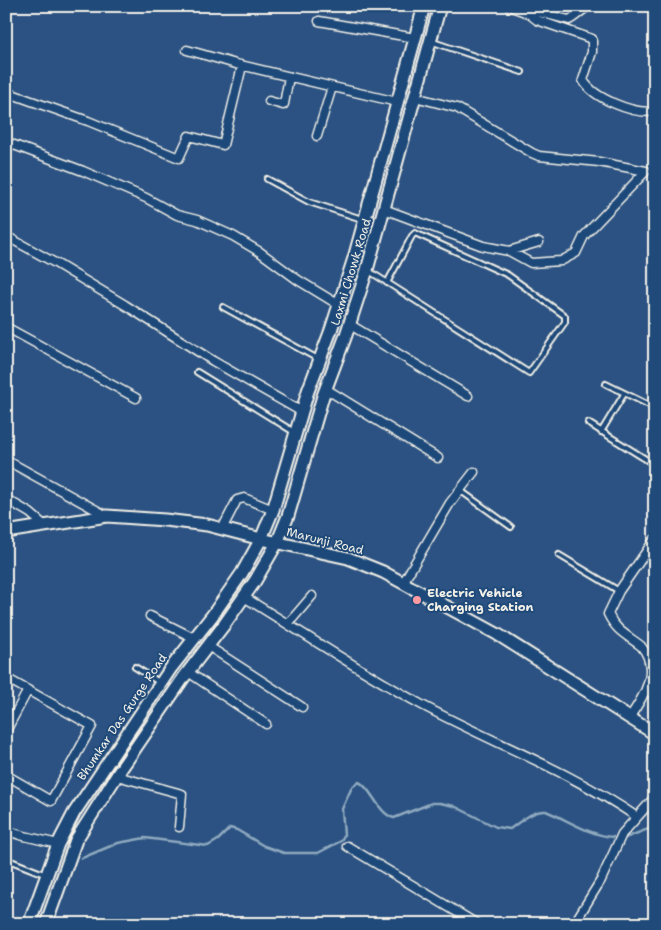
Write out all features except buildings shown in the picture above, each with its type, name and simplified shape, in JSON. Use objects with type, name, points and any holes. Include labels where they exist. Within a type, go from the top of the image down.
[{"type":"main road","name":"Laxmi Chowk Road","points":[[262,539],[274,510],[302,412],[340,302],[424,6]]},
{"type":"main road","name":"Laxmi Chowk Road","points":[[277,543],[288,516],[326,389],[367,270],[440,6]]},
{"type":"main road","points":[[397,102],[414,102]]},
{"type":"main road","points":[[340,302],[355,306]]},
{"type":"main road","name":"Marunji Road","points":[[6,532],[107,516],[207,525],[277,543],[348,558],[383,572],[497,634],[655,734]]},
{"type":"main road","name":"Bhumkar Das Gurge Road","points":[[29,924],[60,838],[74,813],[175,663],[242,573],[262,539]]},
{"type":"main road","points":[[46,924],[76,840],[119,772],[188,672],[244,597],[277,543]]},
{"type":"main road","points":[[175,663],[188,672]]},
{"type":"main road","points":[[109,761],[119,772]]},
{"type":"main road","points":[[60,838],[76,840]]},
{"type":"street","points":[[509,6],[528,13],[537,20],[592,39],[592,52],[583,80],[586,86],[610,102],[630,110],[655,111]]},
{"type":"street","points":[[528,13],[538,12],[569,20],[575,17],[581,9],[589,6]]},
{"type":"street","points":[[319,21],[415,38]]},
{"type":"street","points":[[187,50],[242,66],[397,102]]},
{"type":"street","points":[[6,92],[179,158],[189,136],[223,145],[242,66]]},
{"type":"street","points":[[269,101],[283,105],[289,77]]},
{"type":"street","points":[[317,136],[332,87]]},
{"type":"street","points":[[384,209],[483,246],[509,251],[531,263],[561,261],[576,253],[584,236],[646,171],[599,162],[539,156],[457,108],[414,102]]},
{"type":"street","points":[[6,142],[77,168],[146,198],[171,212],[197,220],[233,236],[260,252],[298,280],[340,302]]},
{"type":"street","points":[[6,236],[66,269],[213,361],[302,412]]},
{"type":"street","points":[[509,251],[539,242]]},
{"type":"street","points":[[349,324],[468,396]]},
{"type":"street","points":[[6,327],[136,398]]},
{"type":"street","points":[[326,389],[438,458]]},
{"type":"street","points":[[6,460],[107,516]]},
{"type":"street","points":[[403,583],[459,489],[474,472]]},
{"type":"street","points":[[222,529],[238,500],[244,498],[274,510]]},
{"type":"street","points":[[6,499],[30,513],[45,526]]},
{"type":"street","points":[[629,718],[647,692],[654,668],[642,647],[613,624],[608,614],[619,591],[655,538]]},
{"type":"street","points":[[288,624],[312,596]]},
{"type":"street","points":[[244,597],[423,706],[564,776],[623,807],[637,817]]},
{"type":"street","points":[[150,616],[194,638]]},
{"type":"street","points":[[208,646],[302,707]]},
{"type":"street","points":[[188,672],[266,724]]},
{"type":"street","points":[[6,678],[92,726],[51,801],[6,775]]},
{"type":"street","points":[[6,731],[28,690]]},
{"type":"street","points":[[119,772],[182,794],[179,827]]},
{"type":"street","points":[[574,924],[600,880],[622,834],[655,797]]},
{"type":"street","points":[[6,830],[20,835],[60,838]]},
{"type":"street","points":[[347,846],[477,924]]},
{"type":"lane","points":[[431,41],[522,72]]},
{"type":"lane","points":[[267,179],[309,202],[364,220]]},
{"type":"lane","points":[[367,270],[387,283],[530,373],[565,322],[565,316],[508,275],[415,233],[387,283]]},
{"type":"lane","points":[[223,307],[320,360]]},
{"type":"lane","points":[[197,372],[296,433]]},
{"type":"lane","points":[[606,384],[655,408]]},
{"type":"lane","points":[[602,432],[624,394]]},
{"type":"lane","points":[[588,423],[655,465]]},
{"type":"lane","points":[[459,489],[512,527]]},
{"type":"lane","points":[[558,555],[619,591]]},
{"type":"lane","points":[[135,667],[161,683]]},
{"type":"lane","points":[[647,692],[655,698]]},
{"type":"lane","points":[[6,859],[46,875]]},
{"type":"waterway","points":[[82,858],[118,843],[145,838],[208,846],[218,840],[230,828],[237,830],[264,846],[284,853],[318,853],[341,841],[344,835],[342,809],[352,787],[359,782],[364,785],[384,812],[394,818],[432,803],[440,803],[454,806],[496,827],[510,829],[532,814],[546,811],[587,830],[613,837]]},
{"type":"waterway","points":[[625,838],[648,829],[655,822]]},
{"type":"place","name":"Electric Vehicle Charging Station","points":[[417,600]]}]
